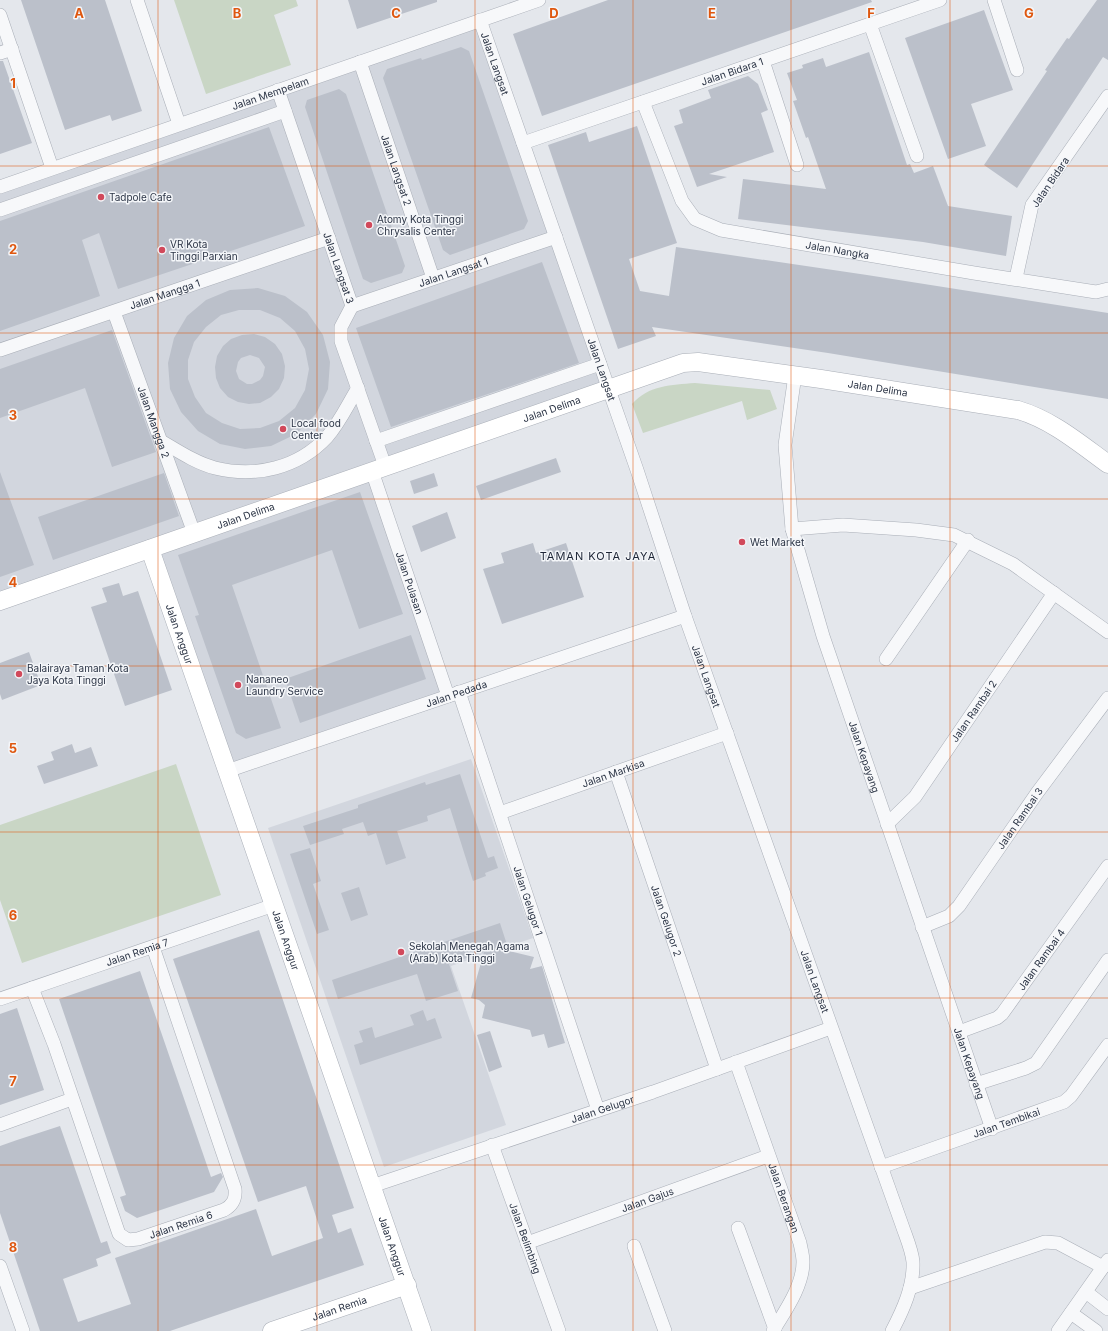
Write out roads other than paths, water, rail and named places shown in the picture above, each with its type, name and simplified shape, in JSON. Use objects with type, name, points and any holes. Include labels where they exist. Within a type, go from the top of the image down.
[{"type":"street","points":[[137,0],[179,124]]},
{"type":"street","name":"Jalan Mempelam","points":[[0,187],[539,0]]},
{"type":"street","name":"Jalan Bidara 1","points":[[523,143],[940,0]]},
{"type":"street","points":[[994,0],[1017,70]]},
{"type":"street","points":[[0,15],[6,51],[52,168]]},
{"type":"street","name":"Jalan Langsat","points":[[480,20],[600,364],[685,616],[902,1225],[913,1260],[910,1288],[892,1331]]},
{"type":"street","points":[[870,24],[917,156]]},
{"type":"street","points":[[763,61],[797,165]]},
{"type":"street","name":"Jalan Langsat 2","points":[[360,62],[433,278]]},
{"type":"street","name":"Jalan Langsat 3","points":[[278,90],[352,306],[341,327],[341,341],[376,441],[379,468]]},
{"type":"street","name":"Jalan Bidara","points":[[1016,278],[1032,205],[1108,96]]},
{"type":"street","name":"Jalan Nangka","points":[[643,102],[682,201],[696,219],[721,230],[1096,292],[1108,289]]},
{"type":"street","points":[[0,210],[285,111]]},
{"type":"street","name":"Jalan Langsat 1","points":[[352,306],[556,237]]},
{"type":"street","name":"Jalan Mangga 1","points":[[0,350],[328,238]]},
{"type":"street","name":"Jalan Mangga 2","points":[[114,312],[194,533]]},
{"type":"street","name":"Jalan Delima","points":[[0,601],[683,363],[698,362],[795,375],[1018,410],[1036,416],[1051,424],[1108,464]]},
{"type":"street","points":[[376,441],[600,364]]},
{"type":"street","name":"Jalan Kepayang","points":[[795,375],[785,445],[792,529],[823,636],[992,1129]]},
{"type":"street","points":[[161,441],[197,461],[214,468],[239,472],[260,471],[277,468],[311,451],[327,437],[358,388]]},
{"type":"street","name":"Jalan Pulasan","points":[[379,468],[454,694]]},
{"type":"street","points":[[792,529],[827,525],[855,525],[954,535],[968,540],[1013,564],[1108,632]]},
{"type":"street","points":[[886,659],[968,540]]},
{"type":"street","name":"Jalan Anggur","points":[[150,548],[422,1331]]},
{"type":"street","name":"Jalan Rambai 2","points":[[887,824],[915,797],[1054,593]]},
{"type":"street","name":"Jalan Pedada","points":[[227,771],[685,616]]},
{"type":"street","name":"Jalan Gelugor 1","points":[[454,694],[500,813],[598,1110]]},
{"type":"street","name":"Jalan Rambai 3","points":[[922,926],[949,916],[960,906],[1037,793],[1108,698]]},
{"type":"street","name":"Jalan Markisa","points":[[500,813],[727,733]]},
{"type":"street","name":"Jalan Gelugor 2","points":[[616,772],[717,1070]]},
{"type":"street","name":"Jalan Rambai 4","points":[[959,1032],[997,1018],[1002,1014],[1108,866]]},
{"type":"street","name":"Jalan Remia 7","points":[[0,999],[274,905]]},
{"type":"street","name":"Jalan Remia 6","points":[[32,988],[54,1044],[117,1229],[123,1237],[133,1240],[138,1239],[224,1210],[232,1204],[235,1199],[235,1189],[152,947]]},
{"type":"street","points":[[976,1084],[1030,1067],[1036,1063],[1108,960]]},
{"type":"street","name":"Jalan Gelugor","points":[[372,1186],[717,1070],[831,1028]]},
{"type":"street","name":"Jalan Tembikai","points":[[881,1167],[992,1129],[1067,1100],[1108,1045]]},
{"type":"street","name":"Jalan Berangan","points":[[736,1062],[800,1243],[803,1261],[801,1275],[790,1304],[774,1330]]},
{"type":"street","points":[[0,1125],[72,1099]]},
{"type":"street","name":"Jalan Belimbing","points":[[492,1145],[559,1331]]},
{"type":"street","name":"Jalan Gajus","points":[[527,1243],[768,1156]]},
{"type":"street","points":[[738,1228],[774,1330]]},
{"type":"street","points":[[910,1288],[1045,1242],[1058,1243],[1106,1264],[1058,1331]]},
{"type":"street","points":[[634,1246],[665,1331]]},
{"type":"street","points":[[0,1266],[23,1331]]},
{"type":"street","name":"Jalan Remia","points":[[278,1330],[407,1285]]},
{"type":"street","points":[[1086,1292],[1108,1309]]},
{"type":"street","points":[[1071,1313],[1096,1331]]},
{"type":"place","name":"Tadpole Cafe","points":[[101,197]]},
{"type":"place","name":"Atomy Kota Tinggi Chrysalis Center","points":[[369,225]]},
{"type":"place","name":"VR Kota Tinggi Parxian","points":[[162,250]]},
{"type":"place","name":"Local food Center","points":[[283,429]]},
{"type":"place","name":"Wet Market","points":[[742,542]]},
{"type":"place","name":"Balairaya Taman Kota Jaya Kota Tinggi","points":[[19,674]]},
{"type":"place","name":"Nananeo Laundry Service","points":[[238,685]]},
{"type":"place","name":"Sekolah Menegah Agama (Arab) Kota Tinggi","points":[[401,952]]},
{"type":"district","name":"TAMAN KOTA JAYA","points":[[598,556]]}]
